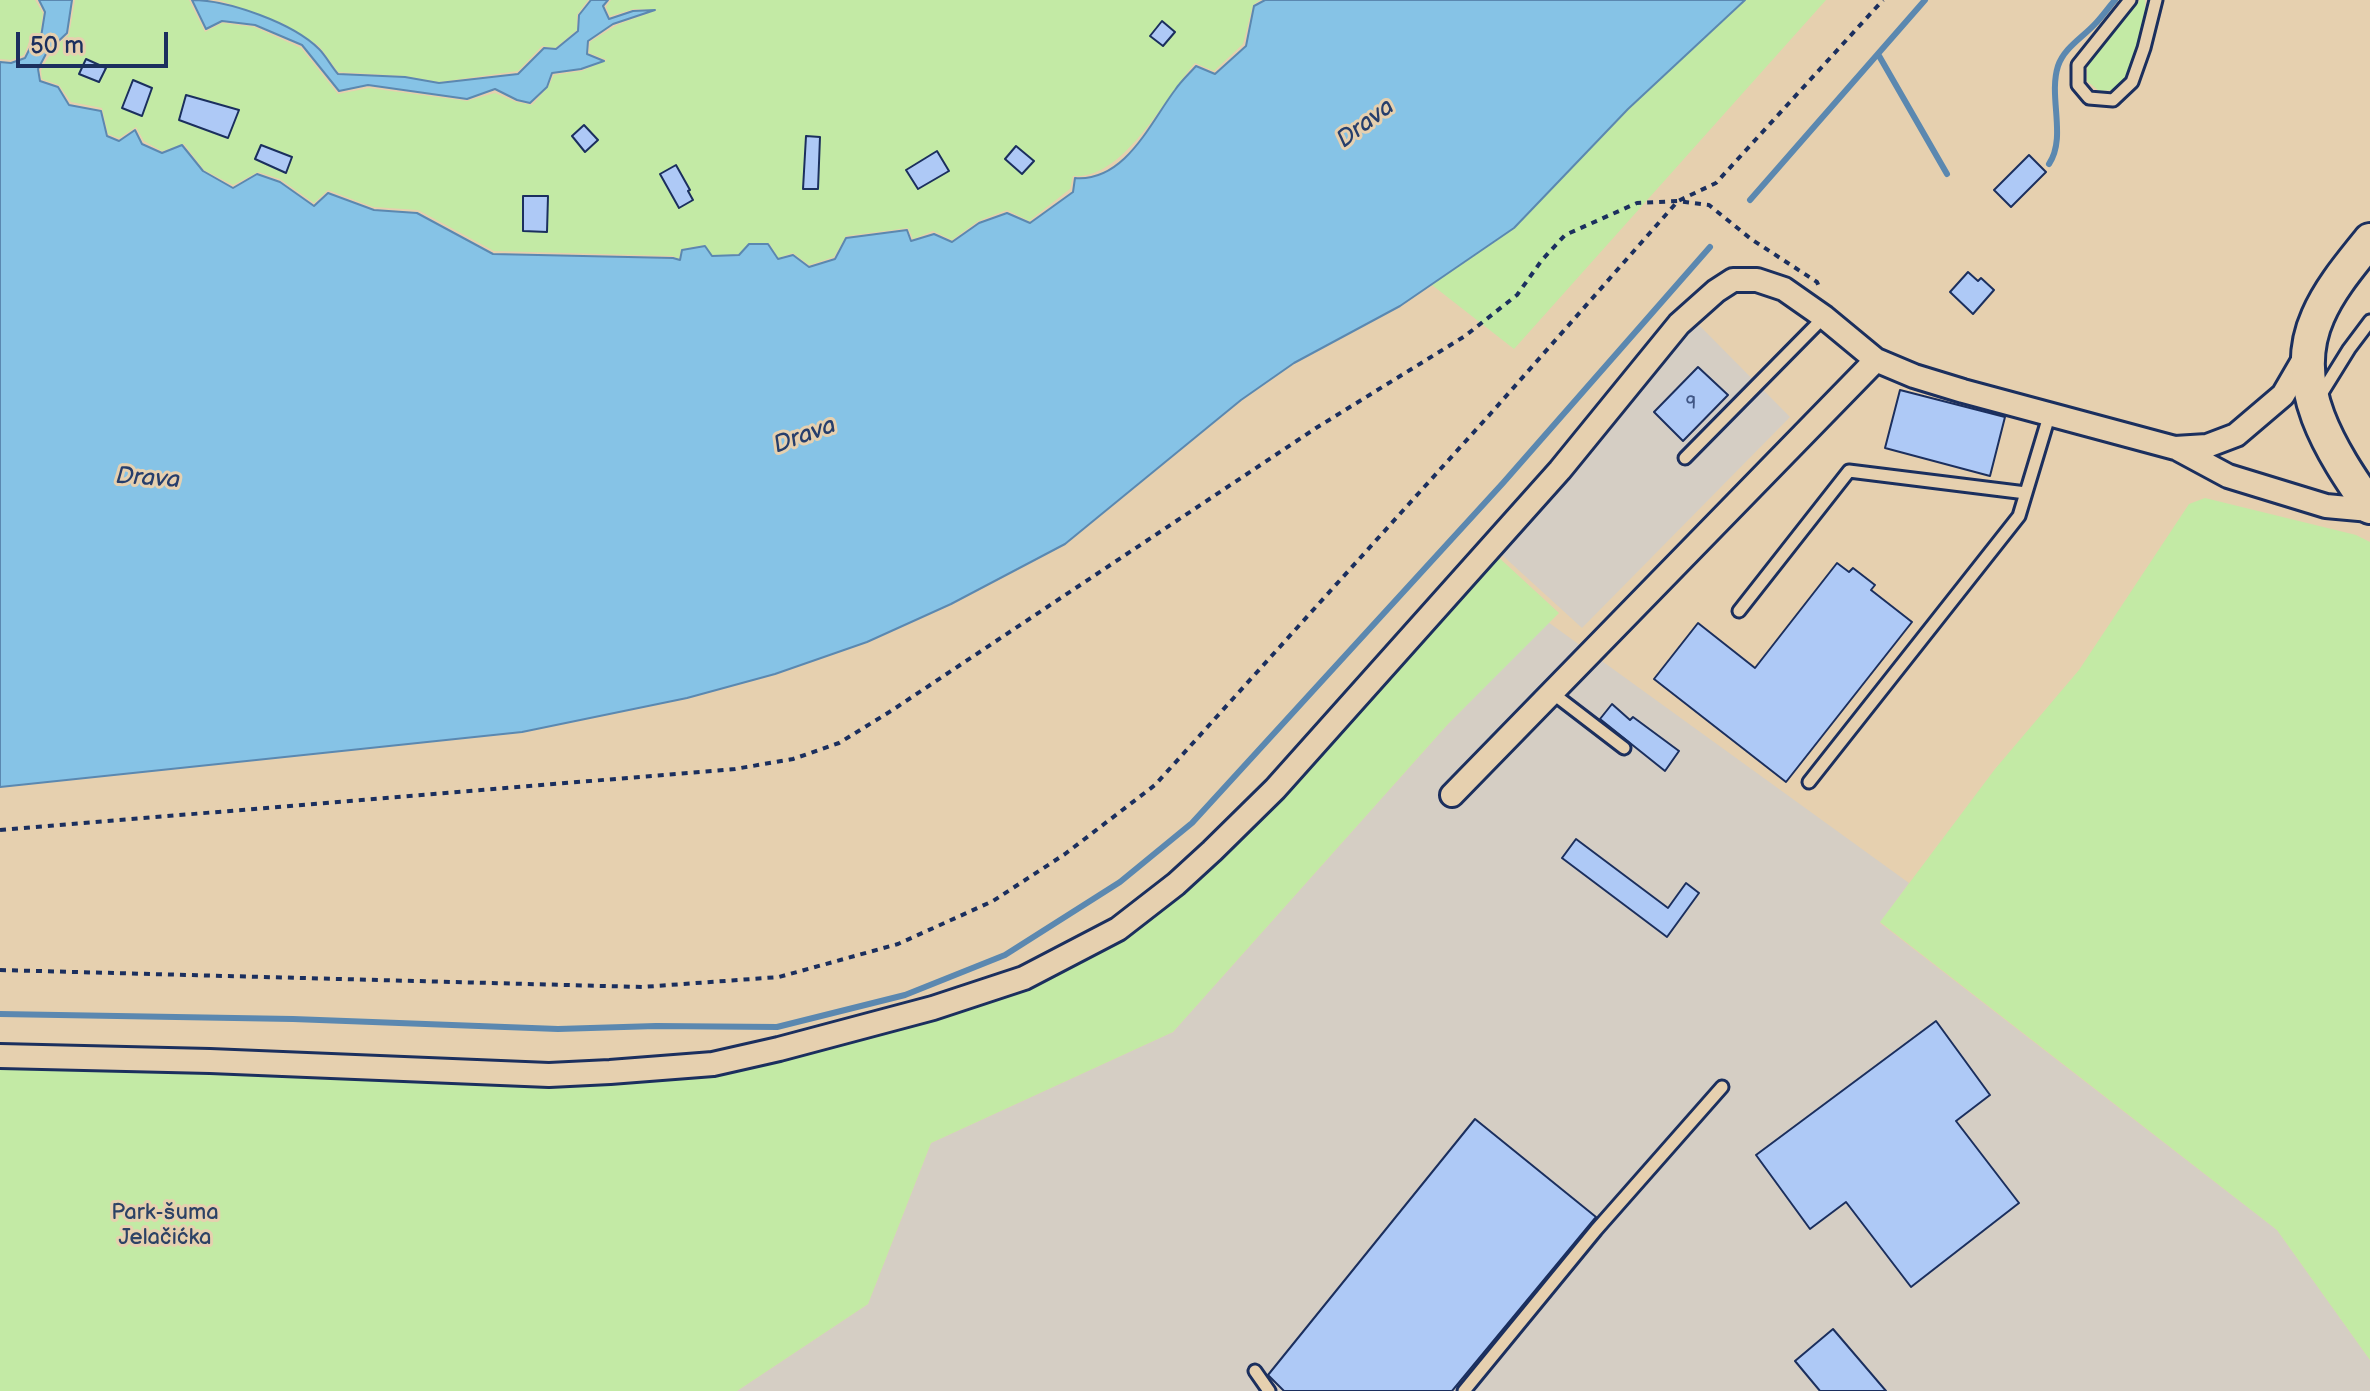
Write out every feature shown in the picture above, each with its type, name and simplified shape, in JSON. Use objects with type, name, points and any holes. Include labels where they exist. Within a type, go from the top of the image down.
[{"type":"main road","points":[[2370,240],[2332,288],[2316,318],[2306,379],[2314,406],[2337,457],[2370,509]]},
{"type":"street","points":[[0,1056],[549,1075],[610,1072],[713,1064],[933,1008],[1024,978],[1118,929],[1176,884],[1254,810],[1560,470],[1679,324],[1733,280],[1757,280],[1784,289],[1876,360],[1963,391],[2175,448],[2228,476],[2326,506],[2370,509]]},
{"type":"street","points":[[2175,448],[2207,446],[2236,435],[2283,395],[2309,351]]},
{"type":"street","points":[[1452,795],[1876,360]]},
{"type":"lane","points":[[2130,0],[2078,65],[2078,85],[2089,98],[2113,100],[2132,82],[2156,0]]},
{"type":"lane","points":[[1685,458],[1824,317]]},
{"type":"lane","points":[[2314,406],[2370,321]]},
{"type":"lane","points":[[1809,782],[2019,516],[2050,413]]},
{"type":"lane","points":[[1739,611],[1849,471],[2026,493]]},
{"type":"lane","points":[[1551,691],[1624,748]]},
{"type":"lane","points":[[1464,1391],[1596,1230],[1722,1087]]},
{"type":"lane","points":[[1255,1371],[1269,1391]]},
{"type":"path","points":[[0,970],[642,987],[779,977],[898,944],[993,901],[1065,854],[1155,785],[1678,201],[1716,183],[1883,0]]},
{"type":"path","points":[[0,830],[735,769],[793,759],[839,743],[1316,428],[1465,336],[1517,295],[1565,235],[1637,203],[1678,201],[1709,205],[1751,239],[1817,282],[1823,297],[1824,317]]},
{"type":"shaded area","points":[[1697,323],[1790,417],[1582,628],[1501,554],[1670,350]]},
{"type":"shaded area","points":[[1548,622],[1909,883],[1880,923],[2277,1230],[2370,1360],[2370,1391],[737,1391],[868,1304],[931,1143],[1173,1032],[1448,724]]},
{"type":"green space","points":[[0,0],[35,0],[43,13],[40,35],[29,42],[24,55],[11,60],[0,59]]},
{"type":"green space","points":[[75,0],[189,0],[205,32],[222,23],[254,27],[301,48],[338,94],[369,88],[467,101],[495,93],[532,105],[554,75],[582,71],[607,60],[589,53],[590,42],[617,25],[657,10],[634,9],[610,16],[606,7],[611,0],[1260,0],[1253,5],[1243,44],[1214,71],[1195,63],[1126,151],[1092,174],[1073,176],[1070,189],[1029,221],[1007,210],[978,221],[952,240],[933,231],[913,239],[908,228],[846,236],[834,257],[809,265],[793,253],[778,258],[769,243],[749,243],[739,254],[712,256],[705,245],[681,249],[679,259],[673,256],[494,251],[418,210],[373,207],[328,190],[314,203],[280,179],[258,172],[233,185],[204,170],[184,144],[162,151],[144,141],[136,127],[119,138],[108,134],[102,108],[71,102],[59,85],[42,79],[41,71],[49,56],[69,35]]},
{"type":"green space","points":[[219,0],[588,0],[577,15],[577,30],[555,48],[542,46],[518,71],[439,82],[405,76],[338,72],[319,46],[282,23]]},
{"type":"green space","points":[[1746,0],[1826,0],[1514,349],[1432,285],[1545,194],[1650,88]]},
{"type":"green space","points":[[2140,0],[2145,0],[2145,19],[2136,60],[2126,78],[2113,90],[2099,91],[2087,81],[2087,68],[2093,53]]},
{"type":"green space","points":[[2205,498],[2356,535],[2370,542],[2370,1360],[2277,1230],[1880,922],[1995,769],[2079,670],[2189,504]]},
{"type":"green space","name":"Park-šuma Jelačićka","points":[[1495,554],[1559,613],[1448,724],[1173,1032],[931,1143],[868,1304],[737,1391],[0,1391],[0,1059],[629,1080],[825,1048],[1126,930]]},
{"type":"water","name":"Drava","points":[[39,0],[72,0],[67,33],[47,52],[38,69],[40,81],[58,87],[69,105],[101,111],[107,136],[119,141],[135,130],[142,144],[162,153],[182,145],[203,171],[233,188],[257,174],[280,182],[314,206],[328,193],[374,210],[417,213],[493,254],[680,260],[682,250],[705,246],[712,256],[739,255],[749,244],[768,244],[778,259],[793,255],[809,267],[835,259],[846,238],[907,230],[911,241],[934,234],[952,242],[979,223],[1007,213],[1030,223],[1073,192],[1075,178],[1093,177],[1122,161],[1196,66],[1215,74],[1246,46],[1254,6],[1265,0],[1745,0],[1628,109],[1514,228],[1400,306],[1294,363],[1241,400],[1065,544],[951,604],[867,642],[775,674],[687,698],[522,732],[0,787],[0,62],[11,63],[25,58],[32,44],[41,37],[45,12]]},
{"type":"water","points":[[192,0],[241,9],[293,30],[319,49],[338,74],[405,77],[439,83],[518,74],[544,48],[556,49],[578,31],[579,15],[591,0],[608,0],[603,6],[609,19],[633,11],[655,10],[613,24],[588,41],[587,54],[604,61],[581,69],[552,73],[547,87],[530,103],[495,89],[467,99],[368,85],[339,91],[302,45],[255,25],[222,21],[206,29]]},
{"type":"building","points":[[1162,21],[1175,32],[1163,46],[1150,36]]},
{"type":"building","points":[[86,59],[106,68],[99,82],[79,74]]},
{"type":"building","points":[[133,80],[152,88],[142,116],[122,108]]},
{"type":"building","points":[[186,95],[239,110],[228,138],[179,120]]},
{"type":"building","points":[[584,125],[598,140],[585,152],[572,136]]},
{"type":"building","points":[[806,136],[820,137],[818,189],[803,189]]},
{"type":"building","points":[[261,145],[292,157],[286,173],[255,159]]},
{"type":"building","points":[[1016,146],[1034,161],[1022,174],[1005,159]]},
{"type":"building","points":[[937,151],[949,171],[918,189],[906,170]]},
{"type":"building","points":[[2029,155],[2046,172],[2011,207],[1994,190]]},
{"type":"building","points":[[676,165],[693,200],[679,208],[660,174]]},
{"type":"building","points":[[523,196],[548,196],[547,232],[523,231]]},
{"type":"building","points":[[1968,272],[1978,281],[1981,278],[1994,290],[1973,314],[1950,292]]},
{"type":"building","points":[[1698,367],[1728,395],[1683,441],[1654,412]]},
{"type":"building","points":[[1900,390],[2005,417],[1990,476],[1885,448]]},
{"type":"building","points":[[1837,563],[1849,572],[1853,568],[1875,585],[1871,590],[1912,622],[1786,782],[1654,679],[1698,623],[1755,668]]},
{"type":"building","points":[[1612,704],[1630,720],[1633,717],[1679,751],[1665,771],[1600,719]]},
{"type":"building","points":[[1576,839],[1668,908],[1686,883],[1699,893],[1667,937],[1562,858]]},
{"type":"building","points":[[1936,1021],[1990,1095],[1956,1121],[2019,1203],[1911,1287],[1846,1202],[1810,1229],[1756,1155]]},
{"type":"building","points":[[1475,1119],[1596,1217],[1452,1391],[1284,1391],[1268,1375]]},
{"type":"building","points":[[1833,1329],[1886,1391],[1820,1391],[1795,1361]]},
{"type":"waterway","points":[[1750,200],[1925,0]]},
{"type":"waterway","points":[[2049,164],[2057,142],[2055,78],[2058,66],[2069,48],[2115,0]]},
{"type":"waterway","points":[[1878,54],[1947,174]]},
{"type":"waterway","points":[[0,1014],[293,1019],[558,1029],[777,1027],[905,995],[1005,955],[1120,882],[1192,823],[1503,483],[1710,247]]}]
